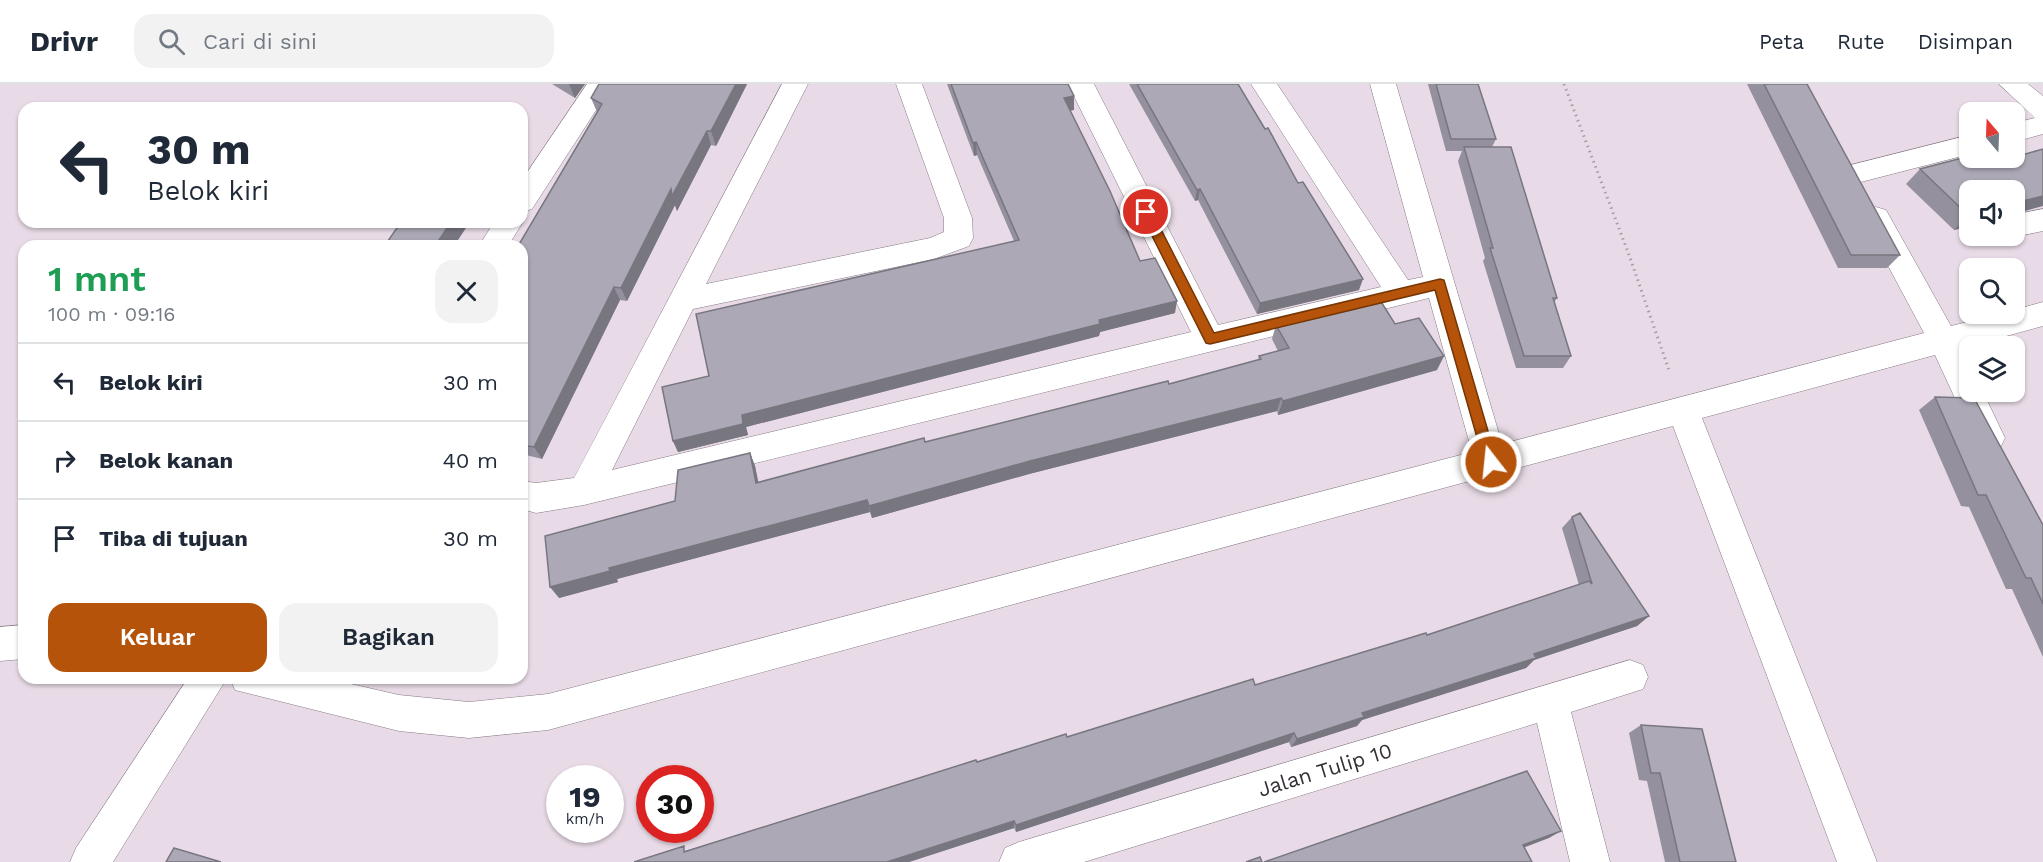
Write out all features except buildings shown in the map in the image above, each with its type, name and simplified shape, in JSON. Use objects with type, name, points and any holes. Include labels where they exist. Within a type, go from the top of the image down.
[{"type":"street","points":[[528,193],[600,84]]},
{"type":"street","points":[[584,491],[795,84]]},
{"type":"street","points":[[683,300],[934,248],[959,238],[958,218],[909,84]]},
{"type":"street","points":[[1081,84],[1210,339]]},
{"type":"street","points":[[1264,84],[1401,293]]},
{"type":"street","points":[[1383,84],[1491,462]]},
{"type":"street","points":[[2012,84],[2043,111]]},
{"type":"street","points":[[2025,129],[2043,125]]},
{"type":"street","points":[[1959,146],[1847,164],[1944,341],[1978,418],[2001,459]]},
{"type":"street","points":[[2025,224],[2043,220]]},
{"type":"street","points":[[528,496],[536,498],[584,491],[1440,284]]},
{"type":"street","points":[[274,684],[399,713],[469,720],[548,712],[2043,314]]},
{"type":"street","points":[[1683,411],[1772,636],[1857,862]]},
{"type":"street","points":[[0,644],[18,642]]},
{"type":"street","name":"Jalan Tulip 10","points":[[1020,862],[1630,677]]},
{"type":"street","points":[[90,862],[205,684]]},
{"type":"street","points":[[1550,701],[1590,862]]},
{"type":"path","points":[[1564,84],[1628,252],[1683,411]]},
{"type":"route","points":[[1146,212],[1210,339],[1440,284],[1491,462]]}]
